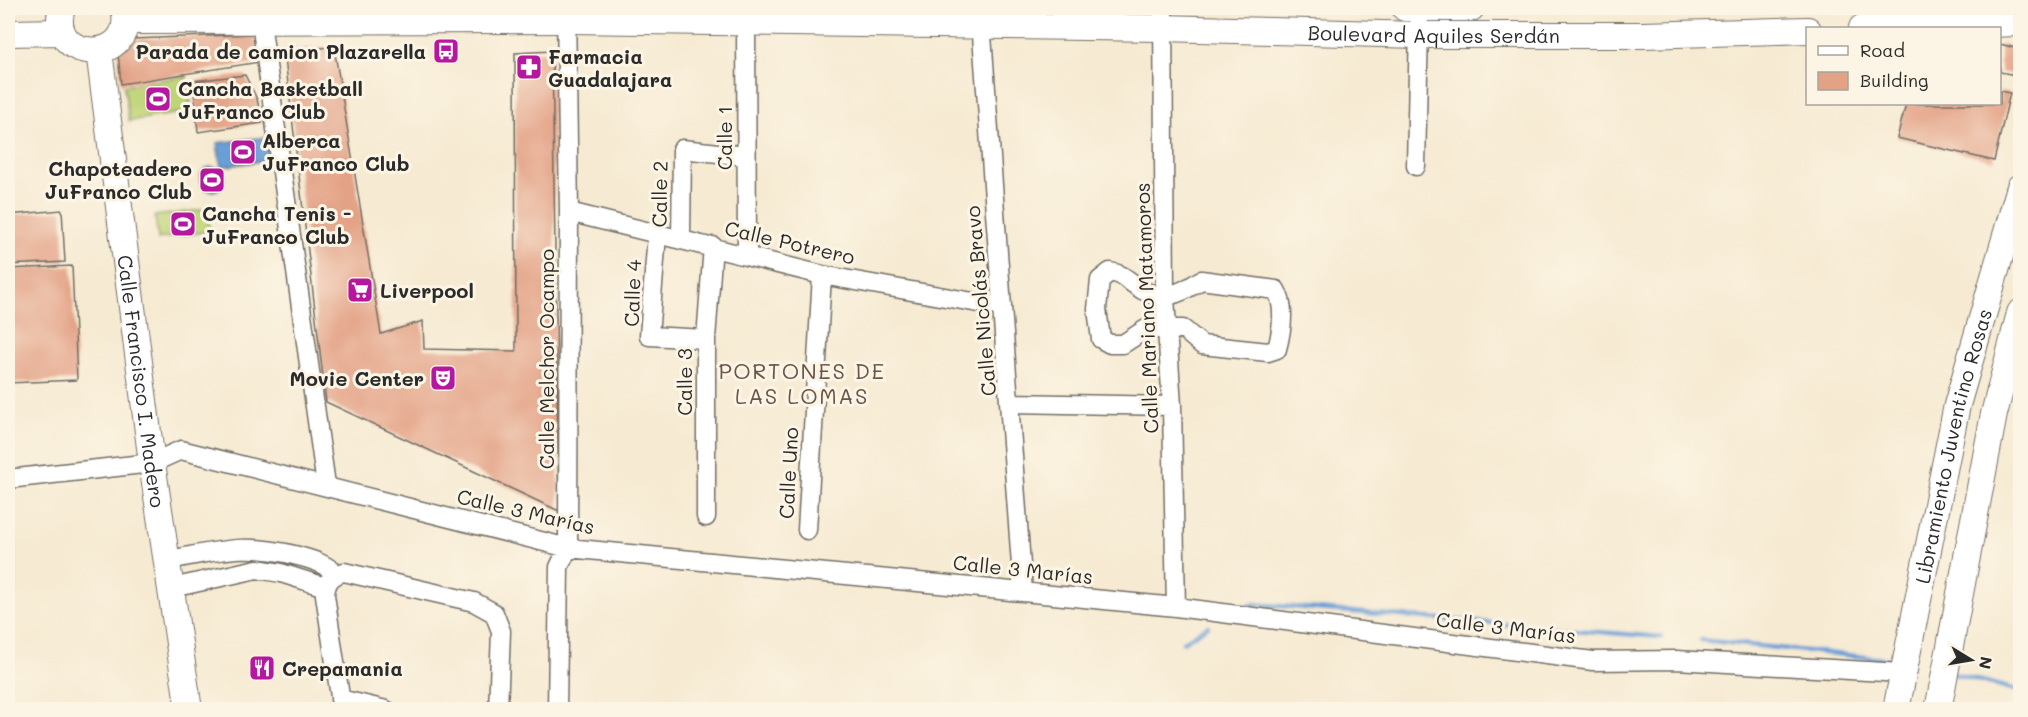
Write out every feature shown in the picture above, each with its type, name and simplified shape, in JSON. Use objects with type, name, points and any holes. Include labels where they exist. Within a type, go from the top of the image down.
[{"type":"street","name":"Boulevard Aquiles Serdán","points":[[1405,8],[1471,8]]},
{"type":"street","points":[[1416,166],[1418,8]]},
{"type":"street","points":[[260,13],[326,485]]},
{"type":"street","name":"Boulevard Aquiles Serdán","points":[[99,51],[117,40],[125,14],[566,14],[746,22],[981,16],[1163,18],[1419,35],[1643,35],[1806,30]]},
{"type":"street","name":"Calle Melchor Ocampo","points":[[557,710],[559,567],[568,548],[569,212],[566,14]]},
{"type":"street","name":"Calle Nicolás Bravo","points":[[981,16],[1023,592]]},
{"type":"street","name":"Calle Mariano Matamoros","points":[[1163,18],[1165,297],[1172,406],[1176,607]]},
{"type":"street","points":[[8,33],[62,20],[77,48],[99,51]]},
{"type":"street","name":"Calle 1","points":[[746,22],[747,254]]},
{"type":"street","points":[[1894,27],[2020,23]]},
{"type":"street","name":"Calle Francisco I. Madero","points":[[99,51],[152,463],[189,710]]},
{"type":"street","name":"Calle 2","points":[[681,240],[682,149],[746,156]]},
{"type":"street","name":"Libramiento Juventino Rosas","points":[[1896,710],[1957,405],[2020,187]]},
{"type":"street","name":"Calle Potrero","points":[[569,212],[822,274],[1001,307]]},
{"type":"street","name":"Calle 4","points":[[657,235],[649,336],[706,339]]},
{"type":"street","name":"Calle 3","points":[[706,517],[706,339],[713,246]]},
{"type":"street","points":[[1110,272],[1122,274],[1137,287],[1165,297],[1181,294],[1201,280],[1276,290],[1282,300],[1281,335],[1277,349],[1268,352],[1202,345],[1183,329],[1166,328],[1146,329],[1123,344],[1110,344],[1101,339],[1097,309],[1100,280],[1110,272]]},
{"type":"street","name":"Calle Uno","points":[[807,530],[822,274]]},
{"type":"street","name":"Libramiento Juventino Rosas","points":[[1938,710],[1994,414],[2020,313]]},
{"type":"street","points":[[1011,403],[1172,406]]},
{"type":"street","name":"Calle 3 Marías","points":[[8,480],[152,463],[181,450],[568,548],[1176,607],[1593,661],[1676,660],[1902,673]]},
{"type":"street","points":[[168,560],[250,547],[268,549],[318,562],[331,580],[341,704],[386,710]]},
{"type":"street","points":[[172,588],[257,569],[331,580],[352,572],[474,602],[494,613],[501,631],[498,710]]},
{"type":"green space","name":"Cancha Basketball JuFranco Club","points":[[186,76],[192,111],[129,121],[124,86]]},
{"type":"green space","name":"Cancha Tenis - JuFranco Club","points":[[207,209],[210,231],[158,239],[155,216]]},
{"type":"water","name":"Alberca JuFranco Club","points":[[266,137],[269,160],[221,167],[217,143]]},
{"type":"water","name":"Chapoteadero JuFranco Club","points":[[212,167],[220,171],[224,179],[220,187],[212,191],[204,187],[200,179],[204,171]]},
{"type":"building","points":[[255,34],[260,62],[121,84],[118,53],[133,39]]},
{"type":"building","points":[[2001,44],[2015,48],[2020,54],[2020,76],[2001,72]]},
{"type":"building","points":[[334,47],[381,334],[423,321],[424,349],[516,351],[515,53],[552,51],[559,511],[326,402],[284,50]]},
{"type":"building","points":[[245,75],[257,99],[262,123],[198,132],[193,81]]},
{"type":"building","points":[[2001,91],[2010,93],[1994,161],[1897,138],[1906,105],[2001,105]]},
{"type":"building","points":[[62,210],[65,262],[8,265],[8,215]]},
{"type":"building","points":[[72,266],[77,380],[8,383],[8,269]]},
{"type":"waterway","points":[[1243,608],[1255,604],[1661,637]]},
{"type":"waterway","points":[[1183,642],[1208,626]]},
{"type":"waterway","points":[[1701,640],[1894,660]]},
{"type":"waterway","points":[[1954,674],[2020,691]]},
{"type":"place","name":"Parada de camion Plazarella","points":[[446,51]]},
{"type":"place","name":"Farmacia Guadalajara","points":[[529,67]]},
{"type":"place","name":"Cancha Basketball JuFranco Club","points":[[158,99]]},
{"type":"place","name":"Alberca JuFranco Club","points":[[243,152]]},
{"type":"place","name":"Chapoteadero JuFranco Club","points":[[212,180]]},
{"type":"place","name":"Cancha Tenis - JuFranco Club","points":[[183,224]]},
{"type":"place","name":"Liverpool","points":[[360,290]]},
{"type":"place","name":"Movie Center","points":[[443,378]]},
{"type":"place","name":"Crepamania","points":[[262,668]]},
{"type":"district","name":"PORTONES DE LAS LOMAS","points":[[802,382]]}]
